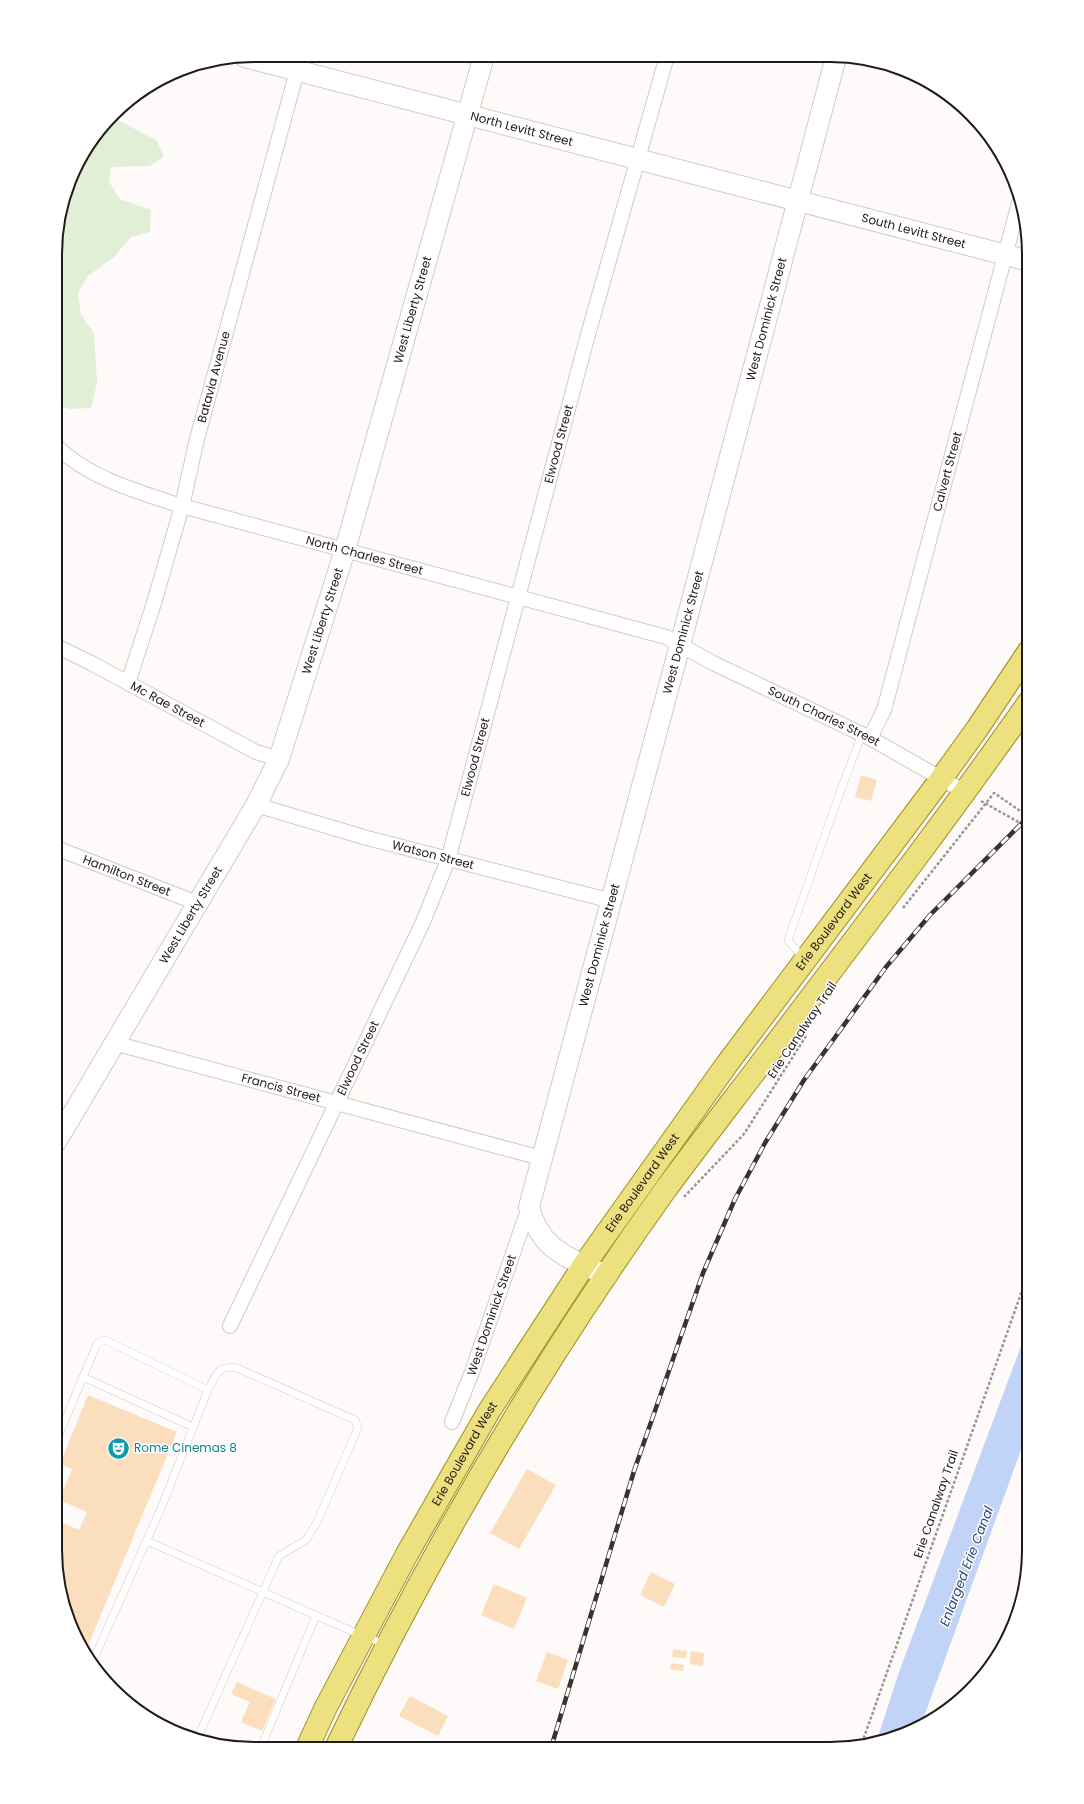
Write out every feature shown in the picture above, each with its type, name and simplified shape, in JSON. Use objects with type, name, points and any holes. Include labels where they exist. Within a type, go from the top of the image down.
[{"type":"main road","name":"Erie Boulevard West","points":[[310,1742],[363,1636],[407,1554],[489,1411],[584,1265],[727,1064],[806,961],[854,893],[941,779],[977,729],[1022,662]]},
{"type":"main road","name":"Erie Boulevard West","points":[[339,1742],[387,1645],[453,1523],[554,1354],[663,1193],[965,792],[1022,712]]},
{"type":"street","name":"North Levitt Street","points":[[272,62],[297,71],[638,158],[798,201]]},
{"type":"street","name":"West Liberty Street","points":[[62,1132],[256,805],[280,760],[345,550],[482,62]]},
{"type":"street","name":"Elwood Street","points":[[230,1326],[338,1103],[423,922],[448,860],[585,346],[665,62]]},
{"type":"street","name":"West Dominick Street","points":[[452,1422],[472,1372],[528,1207],[563,1084],[835,62]]},
{"type":"street","name":"Batavia Avenue","points":[[128,683],[154,603],[182,506],[197,439],[297,71]]},
{"type":"street","name":"South Levitt Street","points":[[798,201],[1022,259]]},
{"type":"street","name":"Calvert Street","points":[[866,736],[884,710],[1017,211]]},
{"type":"street","name":"North Charles Street","points":[[62,450],[88,470],[132,490],[182,506],[666,637],[680,645]]},
{"type":"street","name":"South Charles Street","points":[[680,645],[713,663],[866,736],[965,792]]},
{"type":"street","name":"Mc Rae Street","points":[[62,649],[256,752],[280,760]]},
{"type":"street","name":"Watson Street","points":[[256,805],[367,838],[612,902]]},
{"type":"street","name":"Hamilton Street","points":[[62,850],[197,903]]},
{"type":"street","name":"Francis Street","points":[[114,1043],[541,1158]]},
{"type":"street","points":[[528,1207],[533,1222],[542,1238],[553,1248],[607,1276]]},
{"type":"lane","points":[[806,961],[788,940],[839,795],[866,736]]},
{"type":"lane","points":[[62,1427],[97,1344],[105,1340],[208,1390]]},
{"type":"lane","points":[[94,1658],[147,1541],[208,1390],[218,1371],[226,1367],[237,1368],[355,1420],[358,1428],[317,1522],[306,1540],[279,1556],[264,1593],[199,1734]]},
{"type":"lane","points":[[83,1377],[193,1427]]},
{"type":"lane","points":[[147,1541],[316,1616],[387,1645]]},
{"type":"lane","points":[[263,1742],[316,1616]]},
{"type":"path","points":[[965,792],[1022,824]]},
{"type":"path","points":[[901,911],[994,793],[1022,812]]},
{"type":"path","name":"Erie Canalway Trail","points":[[679,1202],[744,1134],[806,1036]]},
{"type":"path","name":"Erie Canalway Trail","points":[[864,1739],[1022,1291]]},
{"type":"green space","points":[[117,119],[157,141],[164,157],[149,166],[111,167],[109,182],[120,199],[151,210],[150,232],[131,237],[114,257],[88,276],[78,293],[81,315],[94,333],[97,383],[91,408],[68,409],[62,406],[62,241],[66,217],[72,192],[82,169],[94,147]]},
{"type":"water","name":"Enlarged Erie Canal","points":[[1022,1344],[1022,1447],[924,1717],[892,1732],[879,1735],[899,1672]]},
{"type":"building","points":[[861,775],[877,780],[871,801],[855,797]]},
{"type":"building","points":[[88,1395],[177,1432],[88,1646],[72,1612],[62,1563],[62,1523],[79,1530],[87,1512],[62,1501],[62,1493],[72,1469],[62,1465],[62,1459]]},
{"type":"building","points":[[527,1469],[556,1485],[519,1549],[490,1533]]},
{"type":"building","points":[[651,1572],[675,1584],[664,1607],[640,1595]]},
{"type":"building","points":[[494,1584],[527,1598],[514,1629],[481,1615]]},
{"type":"building","points":[[673,1649],[687,1651],[686,1658],[672,1657]]},
{"type":"building","points":[[691,1651],[704,1653],[703,1666],[690,1664]]},
{"type":"building","points":[[547,1652],[568,1660],[558,1689],[536,1681]]},
{"type":"building","points":[[671,1663],[684,1665],[683,1671],[670,1669]]},
{"type":"building","points":[[237,1682],[276,1699],[262,1731],[241,1722],[250,1702],[231,1694]]},
{"type":"building","points":[[410,1696],[448,1716],[438,1736],[399,1716]]},
{"type":"railway","points":[[553,1742],[634,1471],[703,1273],[735,1199],[765,1143],[804,1080],[886,967],[930,915],[1022,823]]},
{"type":"place","name":"Rome Cinemas 8","points":[[119,1448]]}]
